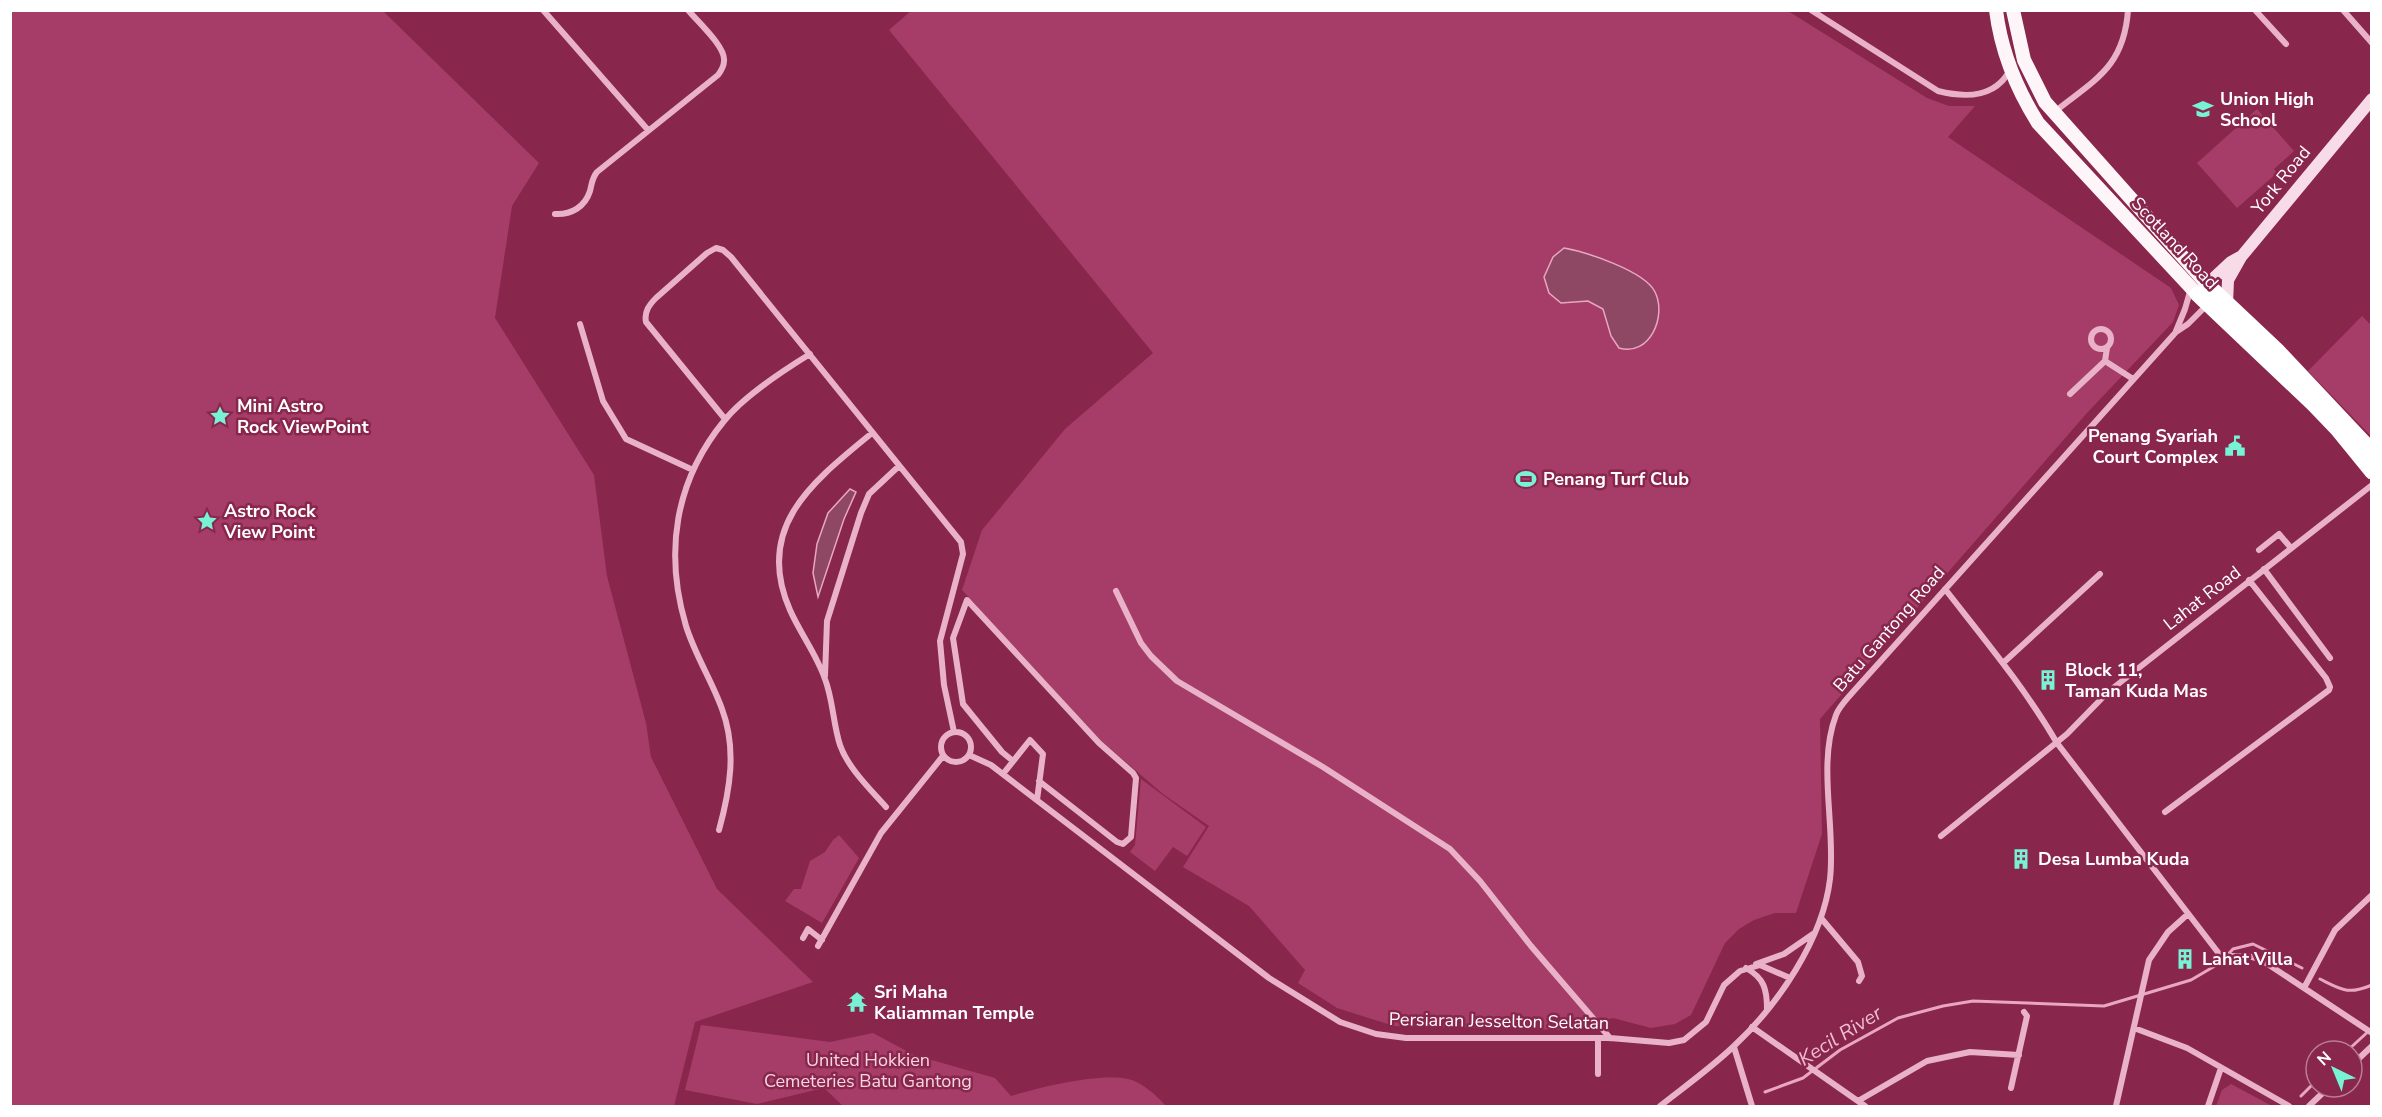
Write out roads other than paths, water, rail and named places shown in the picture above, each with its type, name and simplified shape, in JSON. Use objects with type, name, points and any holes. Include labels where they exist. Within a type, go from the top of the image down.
[{"type":"highway","name":"Scotland Road","points":[[2208,295],[2277,350],[2372,451]]},
{"type":"highway","name":"Scotland Road","points":[[2208,295],[2337,429],[2372,472]]},
{"type":"main road","name":"Scotland Road","points":[[1996,10],[1998,29],[2010,70],[2038,123],[2208,295]]},
{"type":"main road","name":"Scotland Road","points":[[2013,10],[2024,60],[2053,114],[2208,295]]},
{"type":"street","points":[[543,10],[648,130]]},
{"type":"street","points":[[555,214],[565,214],[575,210],[588,195],[597,172],[648,130],[668,117],[718,75],[722,69],[723,54],[716,42],[688,10]]},
{"type":"street","points":[[1811,10],[1938,91],[1955,95],[1977,95],[1999,85],[2010,70]]},
{"type":"street","points":[[2053,114],[2111,66],[2125,36],[2128,10]]},
{"type":"street","points":[[2255,10],[2286,44]]},
{"type":"street","points":[[2343,10],[2372,43]]},
{"type":"street","name":"York Road","points":[[2208,295],[2228,280],[2241,257],[2367,113],[2372,99]]},
{"type":"street","points":[[725,419],[646,322],[645,317],[649,305],[707,253],[716,248],[728,253],[964,549],[940,641],[944,686],[954,732]]},
{"type":"street","name":"York Road","points":[[2208,295],[2230,262],[2241,257]]},
{"type":"street","name":"Batu Gantong Road","points":[[1660,1107],[1734,1047],[1752,1028],[1790,978],[1814,934],[1821,918],[1830,877],[1828,740],[1837,713],[1852,693],[2133,379],[2176,332],[2188,324],[2208,295]]},
{"type":"street","name":"Batu Gantong Road","points":[[2176,332],[2185,309],[2208,295]]},
{"type":"street","points":[[580,324],[603,401],[626,439],[693,470]]},
{"type":"street","points":[[2070,394],[2105,361],[2107,348]]},
{"type":"street","points":[[719,830],[727,802],[730,743],[722,708],[686,626],[674,563],[682,497],[693,470],[725,419],[781,371],[810,354]]},
{"type":"street","points":[[2105,361],[2133,379]]},
{"type":"street","points":[[825,677],[789,608],[780,568],[785,528],[804,494],[872,433]]},
{"type":"street","points":[[886,807],[852,766],[840,746],[825,677],[827,621],[861,513],[870,494],[898,466]]},
{"type":"street","name":"Lahat Road","points":[[1941,836],[2057,743],[2108,692],[2372,485]]},
{"type":"street","points":[[2259,550],[2279,534],[2290,548]]},
{"type":"street","points":[[2264,569],[2330,658]]},
{"type":"street","points":[[2004,663],[2100,574]]},
{"type":"street","points":[[2165,812],[2329,690],[2326,678],[2249,580]]},
{"type":"street","points":[[1945,589],[2004,663],[2040,714],[2057,743],[2220,956]]},
{"type":"street","points":[[1116,591],[1141,643],[1177,681],[1328,770],[1450,849],[1480,881],[1531,946],[1610,1038]]},
{"type":"street","points":[[1013,761],[1002,752],[963,704],[953,638],[967,600],[1099,743],[1133,773],[1136,778],[1131,837],[1123,844],[1117,842],[1039,781]]},
{"type":"street","points":[[954,732],[963,733],[970,741],[969,755],[966,759],[957,762],[944,756],[940,746],[945,736],[954,732]]},
{"type":"street","points":[[1003,774],[1030,740],[1043,754],[1037,800]]},
{"type":"street","name":"Persiaran Jesselton Selatan","points":[[969,755],[991,765],[1269,978],[1341,1022],[1376,1034],[1406,1038],[1610,1038],[1669,1043],[1684,1040],[1706,1022],[1724,985],[1750,967]]},
{"type":"street","points":[[818,946],[881,833],[944,756]]},
{"type":"street","points":[[2304,988],[2335,930],[2372,895]]},
{"type":"street","points":[[2115,1107],[2149,960],[2157,946],[2188,914]]},
{"type":"street","points":[[1821,918],[1858,962],[1862,976],[1859,981]]},
{"type":"street","points":[[803,938],[808,929],[822,940]]},
{"type":"street","points":[[1750,967],[1784,954],[1814,934]]},
{"type":"street","points":[[2231,956],[2260,959],[2372,1034]]},
{"type":"street","points":[[1750,967],[1767,967],[1790,978]]},
{"type":"street","points":[[1750,967],[1764,982],[1767,1010]]},
{"type":"street","points":[[2011,1088],[2027,1016],[2024,1012]]},
{"type":"street","points":[[1752,1028],[1865,1107]]},
{"type":"street","points":[[2134,1028],[2172,1041],[2289,1107]]},
{"type":"street","points":[[1598,1038],[1598,1074]]},
{"type":"street","points":[[1734,1047],[1752,1107]]},
{"type":"street","points":[[1858,1101],[1927,1061],[1970,1052],[2019,1055]]},
{"type":"street","points":[[2208,1107],[2221,1068]]},
{"type":"waterway","name":"Kecil River","points":[[1765,1092],[1803,1078],[1840,1050],[1898,1018],[1943,1006],[1973,1001],[2104,1006],[2191,980],[2220,963],[2233,949],[2253,944],[2302,968]]},
{"type":"waterway","points":[[2320,979],[2345,990],[2357,990],[2372,985]]},
{"type":"waterway","name":"Kecil River","points":[[2360,1039],[2372,1028]]},
{"type":"waterway","name":"Kecil River","points":[[2301,1096],[2304,1093]]},
{"type":"place","name":"Union High School","points":[[2203,109]]},
{"type":"place","name":"Mini Astro Rock ViewPoint","points":[[220,416]]},
{"type":"place","name":"Penang Syariah Court Complex","points":[[2235,446]]},
{"type":"place","name":"Penang Turf Club","points":[[1526,479]]},
{"type":"place","name":"Astro Rock View Point","points":[[207,521]]},
{"type":"place","name":"Block 11, Taman Kuda Mas","points":[[2048,680]]},
{"type":"place","name":"Desa Lumba Kuda","points":[[2021,859]]},
{"type":"place","name":"Lahat Villa","points":[[2185,959]]},
{"type":"place","name":"Sri Maha Kaliamman Temple","points":[[857,1002]]},
{"type":"park label","name":"United Hokkien Cemeteries Batu Gantong","points":[[868,1070]]}]
